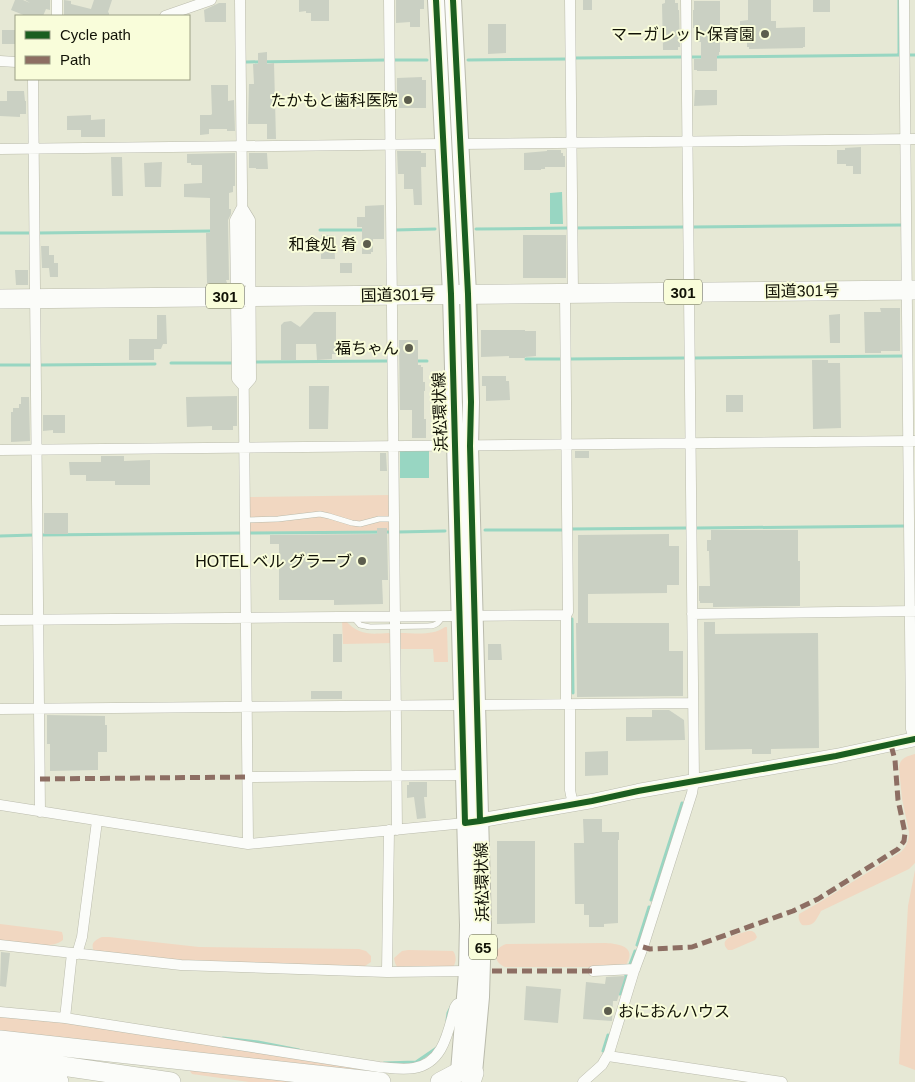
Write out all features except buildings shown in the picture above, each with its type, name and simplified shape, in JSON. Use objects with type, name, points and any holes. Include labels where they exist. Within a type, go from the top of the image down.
[{"type":"highway","name":"国道301号","points":[[0,299],[911,290]]},
{"type":"highway","points":[[0,1040],[381,1082]]},
{"type":"highway","points":[[0,1057],[171,1082]]},
{"type":"highway","points":[[0,1073],[60,1082]]},
{"type":"highway","points":[[440,1082],[468,1078]]},
{"type":"main road","name":"浜松環状線","points":[[436,0],[443,144],[459,294]]},
{"type":"main road","name":"浜松環状線","points":[[453,0],[460,144],[459,294],[473,822],[483,949],[481,997],[468,1078]]},
{"type":"main road","name":"浜松環状線","points":[[468,1078],[465,1003],[473,822],[464,775],[470,705]]},
{"type":"street","points":[[57,0],[57,15]]},
{"type":"street","points":[[167,15],[210,0]]},
{"type":"street","points":[[240,0],[248,844]]},
{"type":"street","points":[[387,972],[396,776],[389,0]]},
{"type":"street","points":[[570,0],[572,143],[566,445],[568,612],[566,615],[570,790],[573,805]]},
{"type":"street","points":[[583,1082],[602,1065],[608,1056],[692,793],[694,781],[686,0]]},
{"type":"street","points":[[0,805],[248,844],[473,822],[836,756],[915,739],[912,728],[910,140],[904,0]]},
{"type":"street","points":[[0,61],[15,62]]},
{"type":"street","points":[[33,80],[40,812]]},
{"type":"street","points":[[460,144],[910,140]]},
{"type":"street","points":[[0,148],[443,144]]},
{"type":"street","points":[[242,207],[250,220],[237,379],[244,387]]},
{"type":"street","points":[[242,207],[235,220],[251,379],[244,387]]},
{"type":"street","points":[[0,450],[912,441]]},
{"type":"street","points":[[692,614],[913,611]]},
{"type":"street","points":[[0,620],[353,617],[395,622],[443,616],[566,615]]},
{"type":"street","points":[[0,709],[693,704]]},
{"type":"street","points":[[248,777],[464,775]]},
{"type":"street","points":[[65,1018],[75,953],[82,937],[97,821]]},
{"type":"street","points":[[0,945],[181,965],[387,972],[467,971]]},
{"type":"street","points":[[593,970],[635,969]]},
{"type":"street","points":[[0,1012],[65,1018],[379,1067],[412,1069],[424,1066],[433,1060],[445,1042],[454,1007],[457,1004],[465,1003]]},
{"type":"street","points":[[608,1056],[782,1082]]},
{"type":"lane","points":[[245,520],[268,520],[320,514],[360,524],[394,519]]},
{"type":"shaded area","points":[[390,495],[391,531],[250,532],[250,497]]},
{"type":"shaded area","points":[[342,620],[365,633],[389,633],[392,636],[392,643],[343,644]]},
{"type":"shaded area","points":[[447,627],[448,662],[434,662],[433,649],[398,649],[398,636],[400,633],[429,633]]},
{"type":"shaded area","points":[[915,754],[915,863],[909,869],[821,911],[812,924],[802,925],[799,920],[799,914],[901,852],[905,847],[909,832],[902,799],[899,767],[902,759]]},
{"type":"shaded area","points":[[915,870],[915,1070],[899,1064],[908,906]]},
{"type":"shaded area","points":[[0,924],[62,932],[63,940],[42,946],[0,942]]},
{"type":"shaded area","points":[[748,931],[755,933],[757,937],[755,940],[728,950],[725,942],[730,937]]},
{"type":"shaded area","points":[[102,937],[199,947],[359,949],[366,951],[371,956],[371,962],[365,966],[181,962],[94,951],[94,942]]},
{"type":"shaded area","points":[[506,944],[617,944],[628,950],[629,959],[626,965],[505,967],[496,959],[498,949]]},
{"type":"shaded area","points":[[402,951],[453,951],[455,961],[453,967],[397,967],[394,958]]},
{"type":"shaded area","points":[[0,1016],[64,1022],[361,1069],[361,1071],[0,1034]]},
{"type":"shaded area","points":[[189,1070],[324,1082],[249,1082],[192,1074]]},
{"type":"water","points":[[562,192],[563,224],[550,224],[550,193]]},
{"type":"water","points":[[400,451],[429,451],[429,478],[400,478]]},
{"type":"waterway","points":[[899,0],[899,55]]},
{"type":"waterway","points":[[714,57],[901,55]]},
{"type":"waterway","points":[[909,55],[915,55]]},
{"type":"waterway","points":[[575,58],[682,57]]},
{"type":"waterway","points":[[692,57],[705,57]]},
{"type":"waterway","points":[[468,60],[568,59]]},
{"type":"waterway","points":[[246,62],[386,60]]},
{"type":"waterway","points":[[393,60],[427,60]]},
{"type":"waterway","points":[[693,227],[903,225]]},
{"type":"waterway","points":[[576,228],[684,227]]},
{"type":"waterway","points":[[476,229],[569,228]]},
{"type":"waterway","points":[[395,230],[435,229]]},
{"type":"waterway","points":[[320,230],[366,230]]},
{"type":"waterway","points":[[38,233],[213,231]]},
{"type":"waterway","points":[[0,233],[32,233]]},
{"type":"waterway","points":[[695,358],[905,356]]},
{"type":"waterway","points":[[568,359],[684,358]]},
{"type":"waterway","points":[[526,359],[562,359]]},
{"type":"waterway","points":[[256,362],[388,361]]},
{"type":"waterway","points":[[415,361],[427,361]]},
{"type":"waterway","points":[[171,363],[233,363]]},
{"type":"waterway","points":[[39,365],[155,364]]},
{"type":"waterway","points":[[0,365],[33,365]]},
{"type":"waterway","points":[[697,528],[906,526]]},
{"type":"waterway","points":[[570,529],[686,528]]},
{"type":"waterway","points":[[485,530],[564,530]]},
{"type":"waterway","points":[[398,532],[445,531]]},
{"type":"waterway","points":[[249,533],[390,532]]},
{"type":"waterway","points":[[41,535],[241,533]]},
{"type":"waterway","points":[[0,536],[34,535]]},
{"type":"waterway","points":[[572,619],[573,693]]},
{"type":"waterway","points":[[651,900],[682,803]]},
{"type":"waterway","points":[[637,945],[649,907]]},
{"type":"waterway","points":[[629,967],[635,951]]},
{"type":"waterway","points":[[620,994],[627,972]]},
{"type":"waterway","points":[[447,1020],[451,1007]]},
{"type":"waterway","points":[[603,1051],[608,1035]]},
{"type":"waterway","points":[[223,1038],[258,1042],[299,1050]]},
{"type":"waterway","points":[[384,1063],[416,1062],[438,1047]]},
{"type":"marked path","points":[[643,947],[650,949],[692,947],[793,911],[818,899],[898,849],[904,841],[905,833],[898,800],[895,760],[891,745]]},
{"type":"marked path","points":[[40,779],[248,777]]},
{"type":"marked path","points":[[492,971],[593,971]]},
{"type":"cycle path","points":[[436,0],[451,294],[465,823],[836,756],[915,739]]},
{"type":"cycle path","points":[[453,0],[468,294],[480,821]]},
{"type":"place","name":"マーガレット保育園","points":[[765,34]]},
{"type":"place","name":"たかもと歯科医院","points":[[408,100]]},
{"type":"place","name":"和食処 肴","points":[[367,244]]},
{"type":"place","name":"福ちゃん","points":[[409,348]]},
{"type":"place","name":"HOTEL ベル グラーブ","points":[[362,561]]},
{"type":"place","name":"おにおんハウス","points":[[608,1011]]}]
